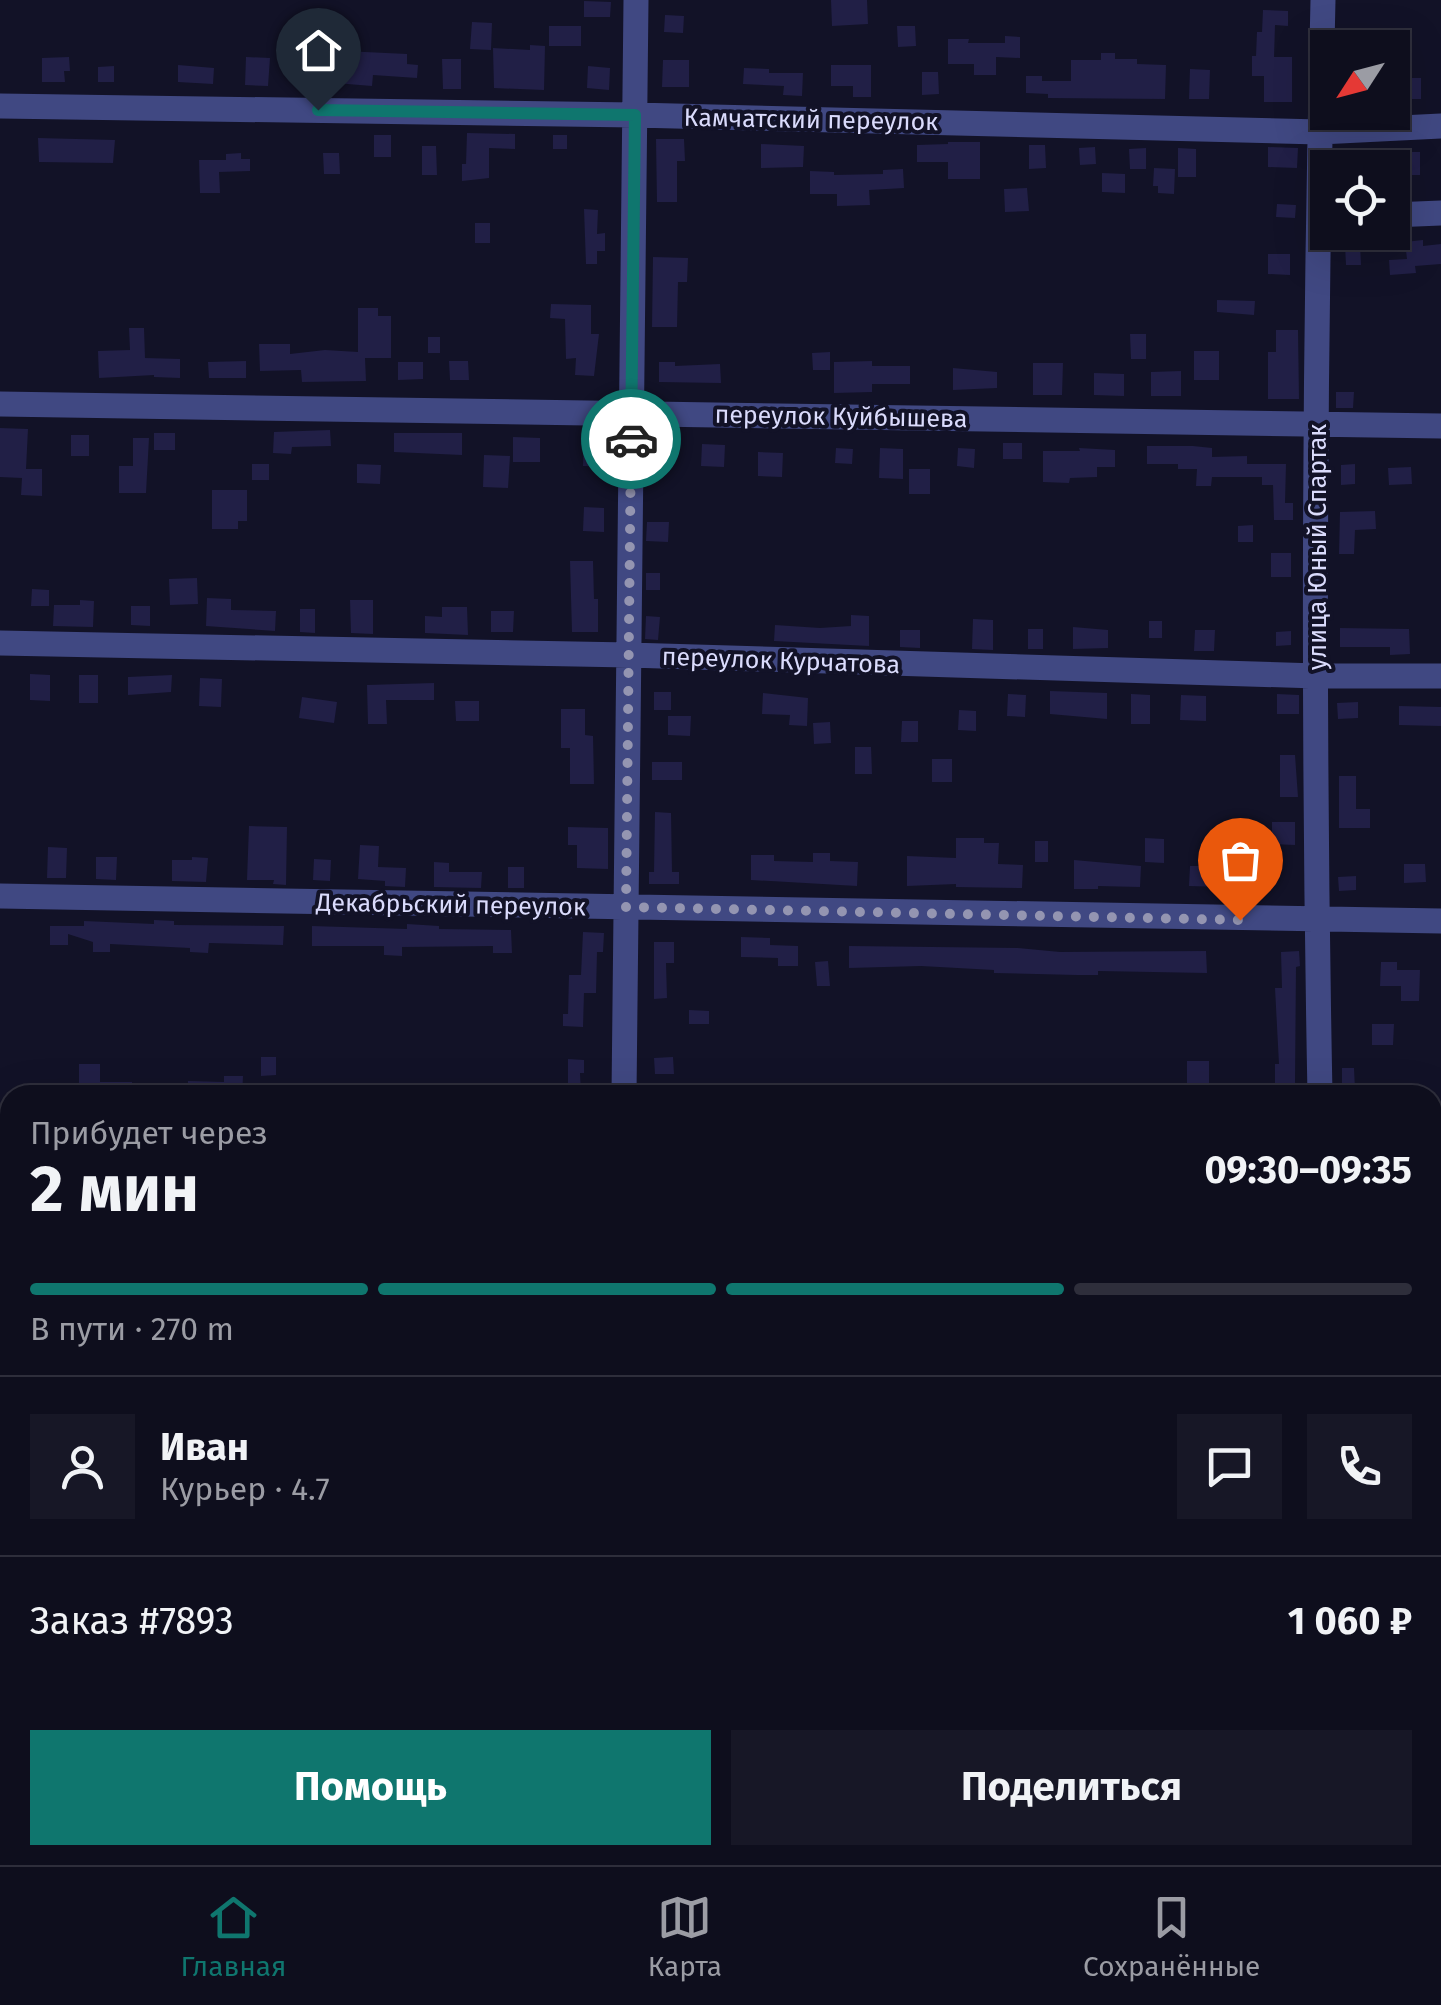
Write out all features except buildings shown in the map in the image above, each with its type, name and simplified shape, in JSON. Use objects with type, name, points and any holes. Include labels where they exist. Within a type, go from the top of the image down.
[{"type":"street","points":[[624,1085],[636,0]]},
{"type":"street","name":"улица Юный Спартак","points":[[1320,150],[1322,0]]},
{"type":"street","name":"Камчатский переулок","points":[[0,106],[635,115],[1320,132],[1441,126]]},
{"type":"street","points":[[1410,214],[1441,213]]},
{"type":"street","name":"улица Юный Спартак","points":[[1320,1085],[1317,676],[1321,250]]},
{"type":"street","name":"переулок Куйбышева","points":[[0,404],[1441,426]]},
{"type":"street","name":"переулок Курчатова","points":[[0,643],[1441,676]]},
{"type":"street","name":"Декабрьский переулок","points":[[0,896],[1441,921]]},
{"type":"way so far","points":[[631,439],[626,907],[1240,920]]},
{"type":"route","points":[[318,110],[635,115],[631,439]]}]
